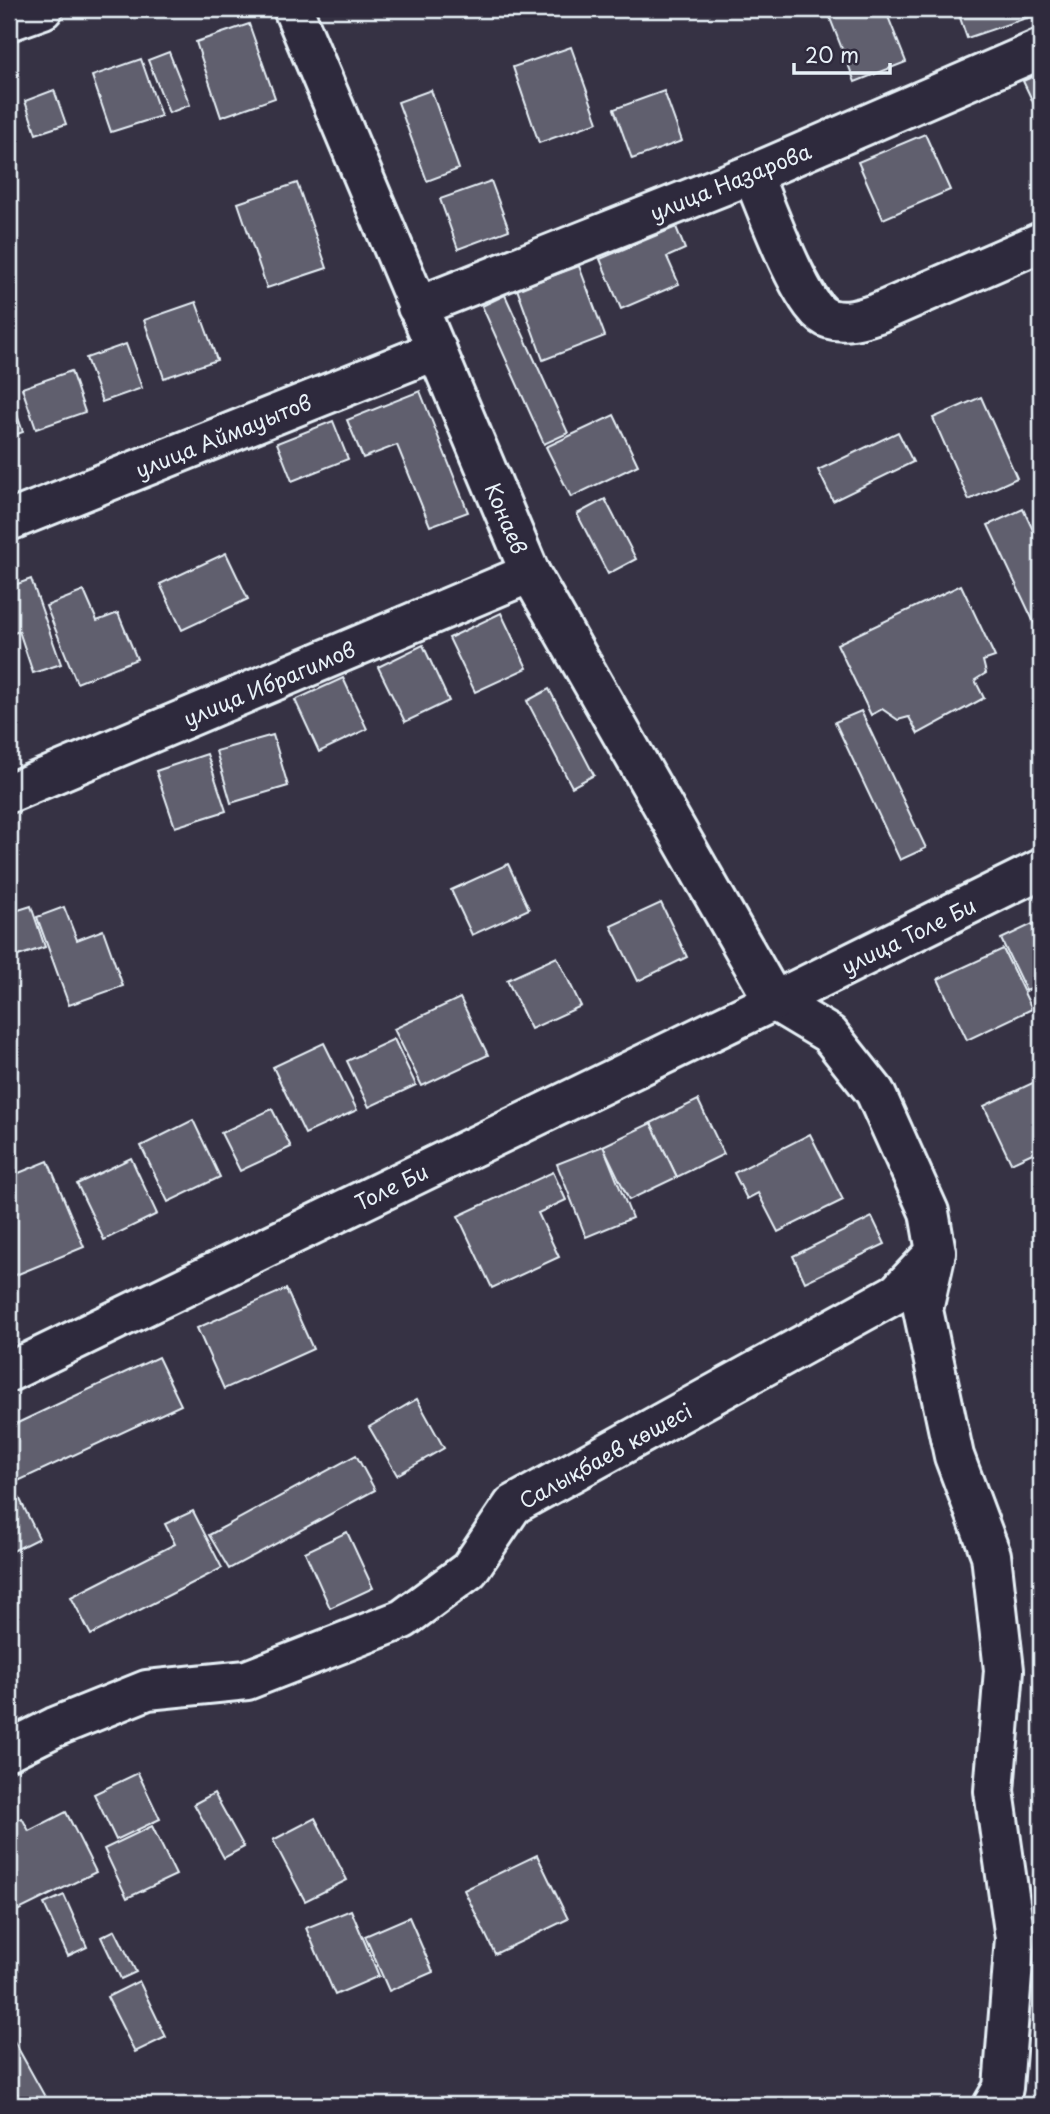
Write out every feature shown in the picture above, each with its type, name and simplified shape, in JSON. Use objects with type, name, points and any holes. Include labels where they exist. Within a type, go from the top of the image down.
[{"type":"street","points":[[9,21],[43,9]]},
{"type":"street","name":"Конаев","points":[[293,9],[530,572],[774,1001]]},
{"type":"street","name":"улица Назарова","points":[[417,307],[752,174],[1041,49]]},
{"type":"street","points":[[752,174],[803,291],[815,310],[830,319],[854,320],[878,313],[1041,242]]},
{"type":"street","name":"улица Аймауытов","points":[[9,521],[437,350]]},
{"type":"street","name":"улица Ибрагимов","points":[[9,793],[530,572]]},
{"type":"street","name":"улица Толе Би","points":[[774,1001],[1041,869]]},
{"type":"street","points":[[774,1001],[829,1034],[876,1091],[929,1212],[936,1252],[923,1310],[954,1456],[991,1555],[1004,1670],[994,1791],[1015,1938],[1003,2088],[993,2105]]},
{"type":"street","name":"Толе Би","points":[[9,1372],[774,1001]]},
{"type":"street","name":"Салықбаев көшесі","points":[[9,1750],[55,1727],[147,1690],[247,1680],[403,1619],[469,1570],[513,1505],[897,1293],[936,1252]]},
{"type":"building","points":[[840,9],[885,9],[906,62],[855,82],[828,13]]},
{"type":"building","points":[[957,9],[1041,9],[1041,13],[967,38]]},
{"type":"building","points":[[249,24],[275,98],[221,117],[196,42]]},
{"type":"building","points":[[571,47],[598,122],[539,143],[513,67]]},
{"type":"building","points":[[169,52],[190,105],[169,113],[148,60]]},
{"type":"building","points":[[141,59],[161,116],[111,132],[92,76]]},
{"type":"building","points":[[1041,73],[1041,119],[1023,81]]},
{"type":"building","points":[[54,90],[66,124],[36,134],[25,101]]},
{"type":"building","points":[[431,90],[459,169],[427,181],[398,102]]},
{"type":"building","points":[[664,91],[682,141],[632,159],[614,109]]},
{"type":"building","points":[[925,134],[950,190],[883,219],[858,162]]},
{"type":"building","points":[[491,181],[509,230],[458,249],[440,199]]},
{"type":"building","points":[[297,183],[327,268],[267,288],[238,203]]},
{"type":"building","points":[[676,227],[685,249],[667,257],[679,284],[621,309],[600,259]]},
{"type":"building","points":[[579,266],[605,336],[543,360],[517,289]]},
{"type":"building","points":[[505,295],[568,433],[544,444],[482,306]]},
{"type":"building","points":[[196,302],[217,360],[164,378],[144,320]]},
{"type":"building","points":[[126,344],[142,388],[102,402],[86,358]]},
{"type":"building","points":[[71,371],[85,412],[36,429],[22,388]]},
{"type":"building","points":[[420,391],[468,512],[430,526],[397,445],[363,458],[347,420]]},
{"type":"building","points":[[9,392],[23,432],[9,437]]},
{"type":"building","points":[[981,397],[1017,478],[969,500],[933,418]]},
{"type":"building","points":[[614,415],[638,465],[571,497],[546,447]]},
{"type":"building","points":[[333,421],[348,459],[292,481],[277,443]]},
{"type":"building","points":[[898,432],[913,462],[833,501],[818,470]]},
{"type":"building","points":[[605,499],[636,559],[608,574],[577,514]]},
{"type":"building","points":[[1023,509],[1041,547],[1041,629],[1038,631],[988,525]]},
{"type":"building","points":[[226,553],[248,599],[182,630],[160,584]]},
{"type":"building","points":[[31,579],[61,664],[33,673],[19,631],[9,635],[9,587]]},
{"type":"building","points":[[961,585],[995,657],[983,661],[986,673],[975,680],[984,698],[918,734],[909,717],[898,720],[882,709],[871,715],[837,644]]},
{"type":"building","points":[[84,591],[97,621],[118,613],[137,659],[77,683],[46,606]]},
{"type":"building","points":[[501,613],[527,668],[475,692],[449,638]]},
{"type":"building","points":[[423,645],[449,701],[405,722],[378,667]]},
{"type":"building","points":[[343,678],[367,729],[319,752],[295,700]]},
{"type":"building","points":[[549,689],[594,775],[572,787],[527,701]]},
{"type":"building","points":[[861,711],[926,848],[900,860],[835,722]]},
{"type":"building","points":[[273,735],[288,786],[231,803],[216,751]]},
{"type":"building","points":[[207,754],[226,811],[175,827],[156,771]]},
{"type":"building","points":[[508,864],[529,909],[472,935],[451,890]]},
{"type":"building","points":[[661,903],[687,957],[638,981],[611,926]]},
{"type":"building","points":[[31,906],[45,947],[9,959],[9,913]]},
{"type":"building","points":[[64,907],[77,940],[103,930],[123,986],[69,1005],[37,917]]},
{"type":"building","points":[[1041,920],[1041,984],[1026,991],[1001,939]]},
{"type":"building","points":[[1003,949],[1032,1009],[967,1040],[938,979]]},
{"type":"building","points":[[557,957],[581,1006],[531,1029],[507,980]]},
{"type":"building","points":[[460,998],[488,1055],[422,1086],[394,1029]]},
{"type":"building","points":[[394,1039],[416,1085],[369,1107],[347,1061]]},
{"type":"building","points":[[324,1043],[357,1110],[305,1134],[273,1067]]},
{"type":"building","points":[[1041,1079],[1041,1149],[1011,1163],[984,1106]]},
{"type":"building","points":[[698,1100],[724,1154],[677,1177],[651,1123]]},
{"type":"building","points":[[272,1109],[291,1147],[240,1171],[221,1133]]},
{"type":"building","points":[[193,1120],[220,1177],[168,1202],[141,1146]]},
{"type":"building","points":[[651,1123],[677,1177],[629,1200],[603,1146]]},
{"type":"building","points":[[810,1134],[843,1200],[778,1232],[758,1193],[747,1199],[734,1173]]},
{"type":"building","points":[[603,1146],[632,1218],[586,1237],[557,1164]]},
{"type":"building","points":[[131,1158],[157,1214],[104,1240],[77,1184]]},
{"type":"building","points":[[48,1161],[84,1247],[11,1277],[9,1177]]},
{"type":"building","points":[[553,1172],[566,1200],[538,1213],[559,1257],[492,1288],[458,1216]]},
{"type":"building","points":[[872,1217],[885,1244],[805,1282],[793,1256]]},
{"type":"building","points":[[286,1289],[313,1349],[224,1389],[197,1328]]},
{"type":"building","points":[[158,1357],[181,1405],[16,1482],[9,1467],[9,1427]]},
{"type":"building","points":[[417,1399],[444,1448],[397,1475],[369,1427]]},
{"type":"building","points":[[356,1455],[375,1490],[229,1569],[209,1535]]},
{"type":"building","points":[[9,1477],[39,1538],[9,1553]]},
{"type":"building","points":[[193,1511],[222,1568],[91,1635],[71,1597],[175,1544],[165,1524]]},
{"type":"building","points":[[347,1532],[373,1588],[330,1608],[305,1552]]},
{"type":"building","points":[[138,1773],[160,1819],[116,1840],[94,1794]]},
{"type":"building","points":[[214,1793],[244,1847],[224,1858],[194,1804]]},
{"type":"building","points":[[66,1812],[96,1872],[9,1915],[9,1824],[22,1818],[29,1831]]},
{"type":"building","points":[[315,1818],[347,1880],[305,1901],[273,1840]]},
{"type":"building","points":[[152,1826],[176,1875],[127,1898],[104,1849]]},
{"type":"building","points":[[537,1855],[568,1919],[495,1954],[464,1890]]},
{"type":"building","points":[[64,1895],[87,1947],[68,1956],[44,1904]]},
{"type":"building","points":[[351,1910],[379,1976],[335,1995],[306,1928]]},
{"type":"building","points":[[409,1917],[433,1972],[389,1991],[365,1936]]},
{"type":"building","points":[[115,1930],[136,1972],[121,1979],[101,1937]]},
{"type":"building","points":[[139,1981],[166,2037],[135,2052],[107,1997]]},
{"type":"building","points":[[9,2032],[48,2105],[23,2105],[9,2080]]}]
